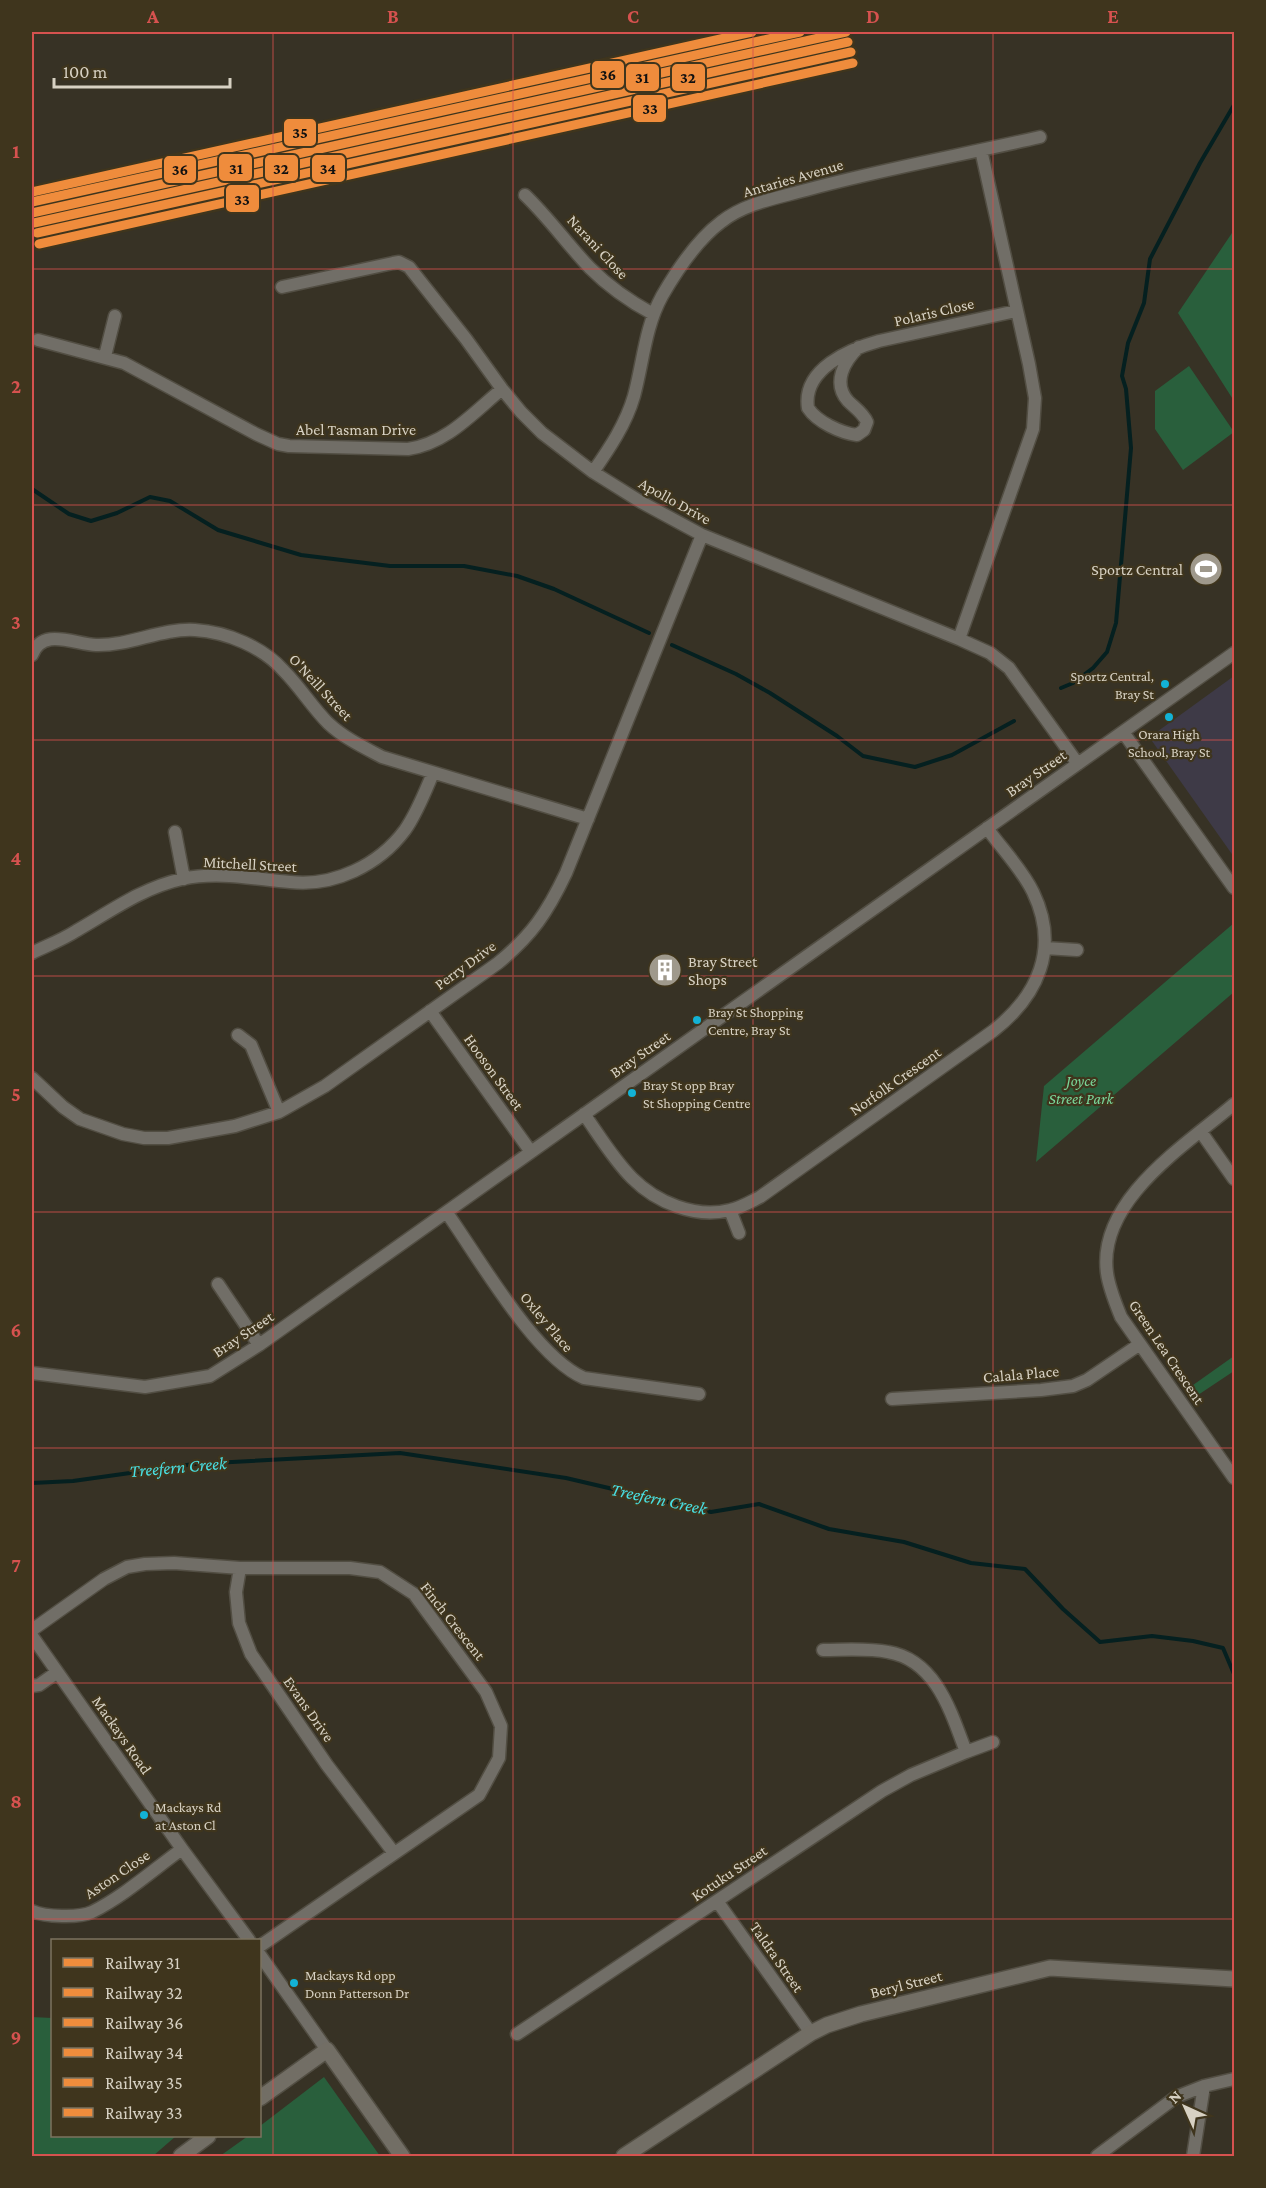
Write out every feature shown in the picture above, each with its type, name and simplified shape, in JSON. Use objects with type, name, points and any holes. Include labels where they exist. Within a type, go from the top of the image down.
[{"type":"main road","name":"Beryl Street","points":[[624,2157],[811,2033],[861,2014],[1050,1968],[1234,1979]]},
{"type":"main road","points":[[261,2097],[327,2050],[402,2157]]},
{"type":"main road","points":[[181,2157],[207,2137]]},
{"type":"street","name":"Antaries Avenue","points":[[593,472],[628,413],[653,314],[672,280],[697,246],[721,222],[753,205],[849,178],[1040,137]]},
{"type":"street","points":[[959,639],[1033,429],[1035,398],[981,150]]},
{"type":"street","name":"Narani Close","points":[[525,195],[545,214],[604,282],[653,314]]},
{"type":"street","name":"Apollo Drive","points":[[282,287],[393,262],[404,263],[414,271],[460,330],[520,412],[542,433],[593,472],[641,502],[702,535],[959,639],[990,654],[1009,668],[1078,764]]},
{"type":"street","name":"Polaris Close","points":[[859,347],[847,359],[840,382],[844,396],[867,422],[864,430],[857,435],[816,417],[808,408],[810,389],[822,371],[838,356],[859,347],[1016,310]]},
{"type":"street","points":[[105,356],[115,316]]},
{"type":"street","name":"Abel Tasman Drive","points":[[38,340],[105,356],[146,373],[261,437],[290,446],[408,449],[426,445],[446,435],[502,389]]},
{"type":"street","name":"Perry Drive","points":[[32,1078],[63,1107],[80,1119],[100,1127],[144,1138],[168,1138],[215,1130],[279,1112],[325,1086],[498,963],[520,945],[538,924],[566,873],[702,535]]},
{"type":"street","name":"O'Neill Street","points":[[32,655],[38,644],[51,639],[99,645],[128,642],[177,630],[214,633],[253,647],[268,657],[283,669],[328,723],[382,757],[588,819]]},
{"type":"street","name":"Bray Street","points":[[32,1373],[145,1387],[210,1376],[259,1345],[447,1213],[1234,653]]},
{"type":"street","points":[[1123,732],[1234,888]]},
{"type":"street","name":"Mitchell Street","points":[[32,953],[74,933],[144,891],[184,879],[230,876],[312,883],[334,879],[354,871],[383,853],[405,829],[417,810],[433,773]]},
{"type":"street","name":"Norfolk Crescent","points":[[584,1114],[618,1161],[644,1190],[662,1200],[679,1207],[713,1213],[730,1210],[760,1197],[1008,1019],[1032,990],[1045,948],[1041,911],[1033,891],[987,828]]},
{"type":"street","points":[[175,832],[184,879]]},
{"type":"street","points":[[1045,948],[1077,950]]},
{"type":"street","name":"Hooson Street","points":[[430,1011],[531,1152]]},
{"type":"street","points":[[238,1035],[251,1045],[279,1112]]},
{"type":"street","name":"Green Lea Crescent","points":[[1234,1104],[1153,1172],[1133,1192],[1116,1219],[1108,1246],[1107,1271],[1112,1295],[1121,1317],[1234,1478]]},
{"type":"street","points":[[1201,1132],[1234,1179]]},
{"type":"street","points":[[730,1210],[739,1233]]},
{"type":"street","name":"Oxley Place","points":[[447,1213],[520,1317],[555,1360],[572,1373],[584,1378],[699,1394]]},
{"type":"street","points":[[218,1284],[259,1345]]},
{"type":"street","name":"Calala Place","points":[[892,1399],[1073,1386],[1102,1370],[1140,1344]]},
{"type":"street","name":"Finch Crescent","points":[[32,1630],[104,1579],[127,1567],[174,1563],[240,1568],[350,1568],[380,1572],[414,1594],[486,1692],[501,1726],[499,1758],[479,1795],[261,1945]]},
{"type":"street","name":"Evans Drive","points":[[240,1568],[236,1592],[239,1623],[251,1654],[327,1765],[394,1853]]},
{"type":"street","name":"Mackays Road","points":[[32,1636],[56,1673],[248,1939]]},
{"type":"street","points":[[823,1650],[889,1652],[914,1662],[935,1681],[966,1752]]},
{"type":"street","points":[[32,1686],[39,1685],[56,1673]]},
{"type":"street","name":"Kotuku Street","points":[[517,2034],[882,1791],[911,1775],[993,1742]]},
{"type":"street","name":"Aston Close","points":[[32,1911],[64,1916],[90,1913],[135,1884],[182,1849]]},
{"type":"street","name":"Taldra Street","points":[[717,1901],[811,2033]]},
{"type":"street","points":[[261,1956],[327,2050]]},
{"type":"street","points":[[1097,2157],[1168,2101],[1204,2086],[1234,2079]]},
{"type":"street","points":[[1193,2157],[1204,2086]]},
{"type":"shaded area","points":[[1234,676],[1234,857],[1152,741],[1154,734]]},
{"type":"green space","points":[[1234,230],[1234,401],[1178,313]]},
{"type":"green space","points":[[1189,366],[1234,432],[1183,470],[1155,429],[1155,391]]},
{"type":"green space","name":"Joyce Street Park","points":[[1234,923],[1234,992],[1036,1162],[1044,1086]]},
{"type":"green space","points":[[1234,1356],[1234,1371],[1192,1399],[1186,1390]]},
{"type":"green space","points":[[32,2017],[51,2018],[51,2137],[175,2137],[153,2156],[32,2156]]},
{"type":"green space","points":[[324,2077],[380,2156],[220,2156],[247,2137],[261,2137],[261,2125]]},
{"type":"waterway","points":[[1061,688],[1073,683],[1093,668],[1107,652],[1116,623],[1131,448],[1126,389],[1122,376],[1128,343],[1144,303],[1150,259],[1200,163],[1234,105]]},
{"type":"waterway","points":[[32,489],[69,514],[91,521],[117,513],[150,497],[170,501],[218,530],[301,555],[390,566],[464,566],[517,576],[554,589],[649,633]]},
{"type":"waterway","points":[[672,645],[736,674],[770,693],[837,736],[863,756],[915,767],[952,755],[1014,721]]},
{"type":"waterway","name":"Treefern Creek","points":[[32,1483],[73,1481],[194,1464],[400,1453],[566,1478],[711,1512],[759,1504],[829,1529],[904,1542],[971,1563],[1025,1569],[1063,1609],[1100,1642],[1152,1636],[1193,1641],[1223,1648],[1234,1674]]},
{"type":"rail line","name":"35","points":[[32,192],[752,32]]},
{"type":"rail line","name":"36","points":[[32,202],[800,32]]},
{"type":"rail line","name":"31","points":[[32,213],[846,32]]},
{"type":"rail line","name":"32","points":[[34,223],[848,42]]},
{"type":"rail line","name":"34","points":[[37,233],[851,52]]},
{"type":"rail line","name":"33","points":[[39,244],[853,63]]},
{"type":"place","name":"Sportz Central","points":[[1206,569]]},
{"type":"place","name":"Sportz Central, Bray St","points":[[1165,684]]},
{"type":"place","name":"Orara High School, Bray St","points":[[1169,717]]},
{"type":"place","name":"Bray Street Shops","points":[[665,970]]},
{"type":"place","name":"Bray St Shopping Centre, Bray St","points":[[697,1020]]},
{"type":"place","name":"Bray St opp Bray St Shopping Centre","points":[[632,1093]]},
{"type":"place","name":"Mackays Rd at Aston Cl","points":[[144,1815]]},
{"type":"place","name":"Mackays Rd opp Donn Patterson Dr","points":[[294,1983]]}]
